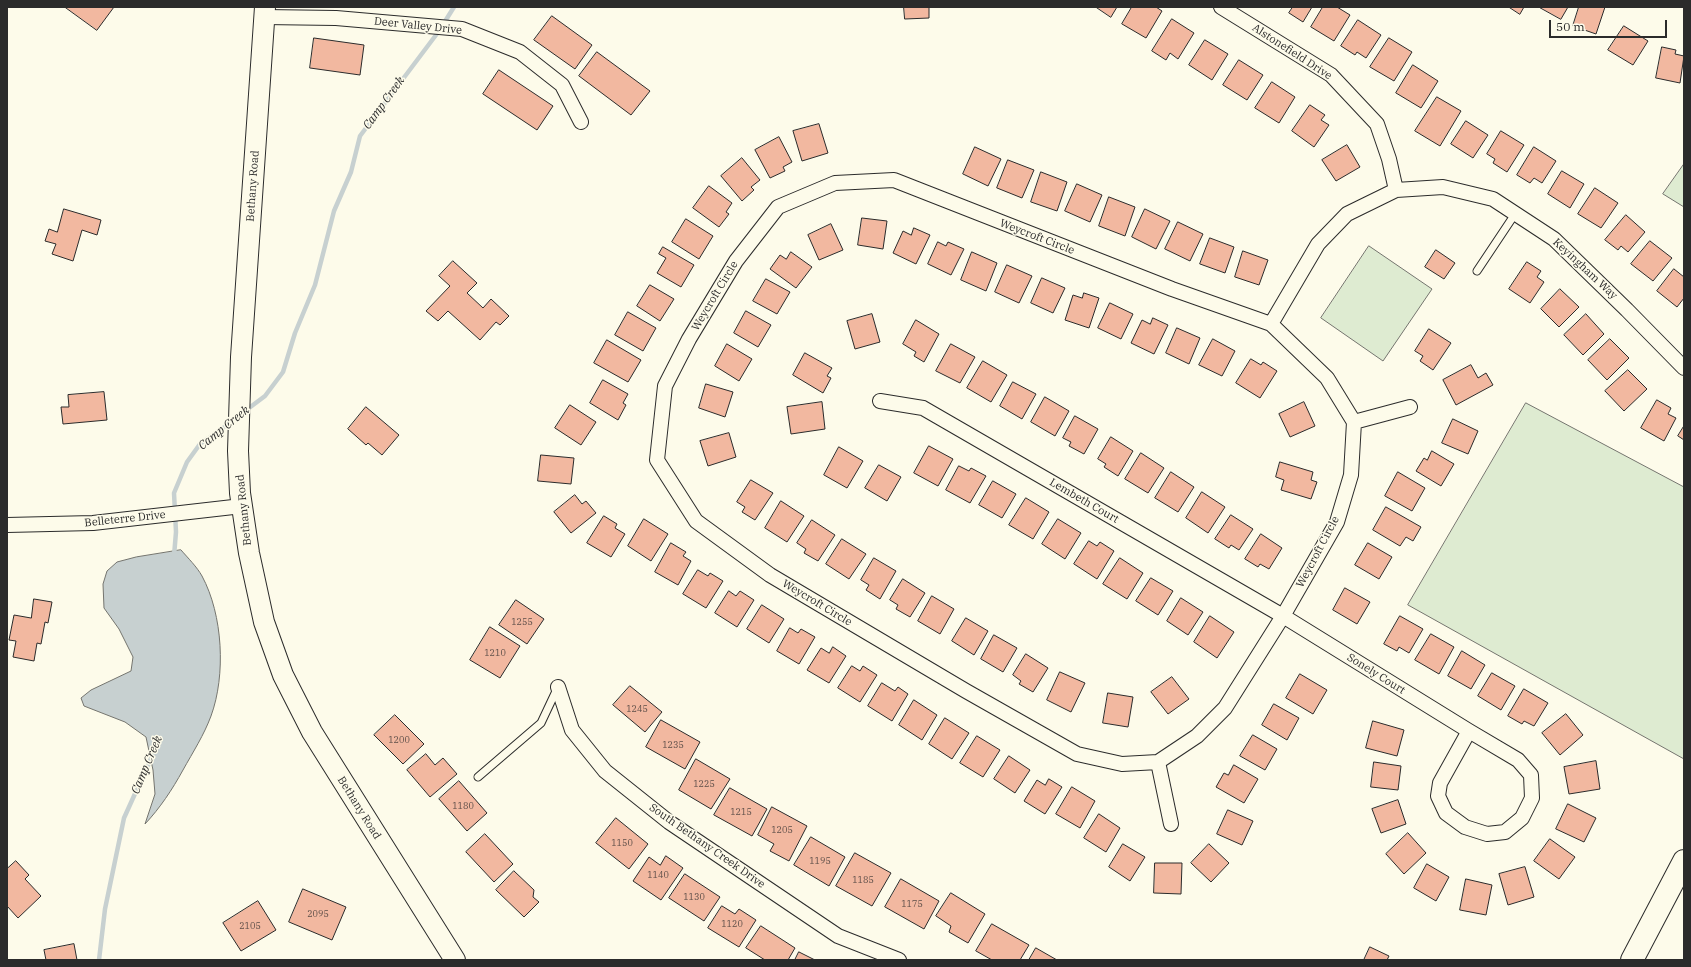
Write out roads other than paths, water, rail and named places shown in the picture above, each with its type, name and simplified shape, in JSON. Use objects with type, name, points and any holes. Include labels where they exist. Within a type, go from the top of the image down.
[{"type":"main road","points":[[1632,960],[1684,861]]},
{"type":"street","name":"Alstonefield Drive","points":[[1220,7],[1330,75],[1361,107],[1377,124],[1389,159],[1396,190]]},
{"type":"street","name":"Deer Valley Drive","points":[[265,12],[462,29],[520,52],[562,85],[581,122]]},
{"type":"street","name":"Bethany Road","points":[[265,12],[241,357],[238,451],[242,506],[248,553],[264,622],[283,675],[312,732],[455,960]]},
{"type":"street","name":"Weycroft Circle","points":[[894,180],[1172,289],[1271,324],[1327,378],[1354,422],[1351,475],[1337,522],[1283,616],[1225,708],[1197,736],[1158,762],[1122,764],[1077,754],[966,691],[770,575],[696,521],[657,460],[665,386],[690,339],[736,261],[778,207],[835,183],[894,180]]},
{"type":"street","name":"Keyingham Way","points":[[1271,324],[1318,244],[1347,214],[1396,190],[1443,188],[1493,199],[1554,239],[1684,368]]},
{"type":"street","name":"Lembeth Court","points":[[880,401],[923,408],[1283,616]]},
{"type":"street","points":[[1354,422],[1410,407]]},
{"type":"street","name":"Belleterre Drive","points":[[7,525],[93,523],[242,506]]},
{"type":"street","name":"Sonely Court","points":[[1283,616],[1469,732],[1518,760],[1531,775],[1532,798],[1522,818],[1505,832],[1487,834],[1465,827],[1446,813],[1438,796],[1440,783],[1469,732]]},
{"type":"street","name":"South Bethany Creek Drive","points":[[558,687],[572,730],[605,771],[668,822],[838,936],[900,960]]},
{"type":"street","points":[[1158,762],[1171,824]]},
{"type":"lane","points":[[1477,271],[1515,214]]},
{"type":"lane","points":[[478,777],[541,723],[558,687]]},
{"type":"waterway","name":"Camp Creek","points":[[245,411],[265,396],[283,372],[295,333],[315,285],[334,211],[351,172],[360,136],[439,31],[454,7]]},
{"type":"waterway","name":"Camp Creek","points":[[174,556],[176,532],[174,493],[187,462],[200,444],[233,421]]},
{"type":"waterway","name":"Camp Creek","points":[[99,960],[105,909],[124,818],[153,754]]}]
